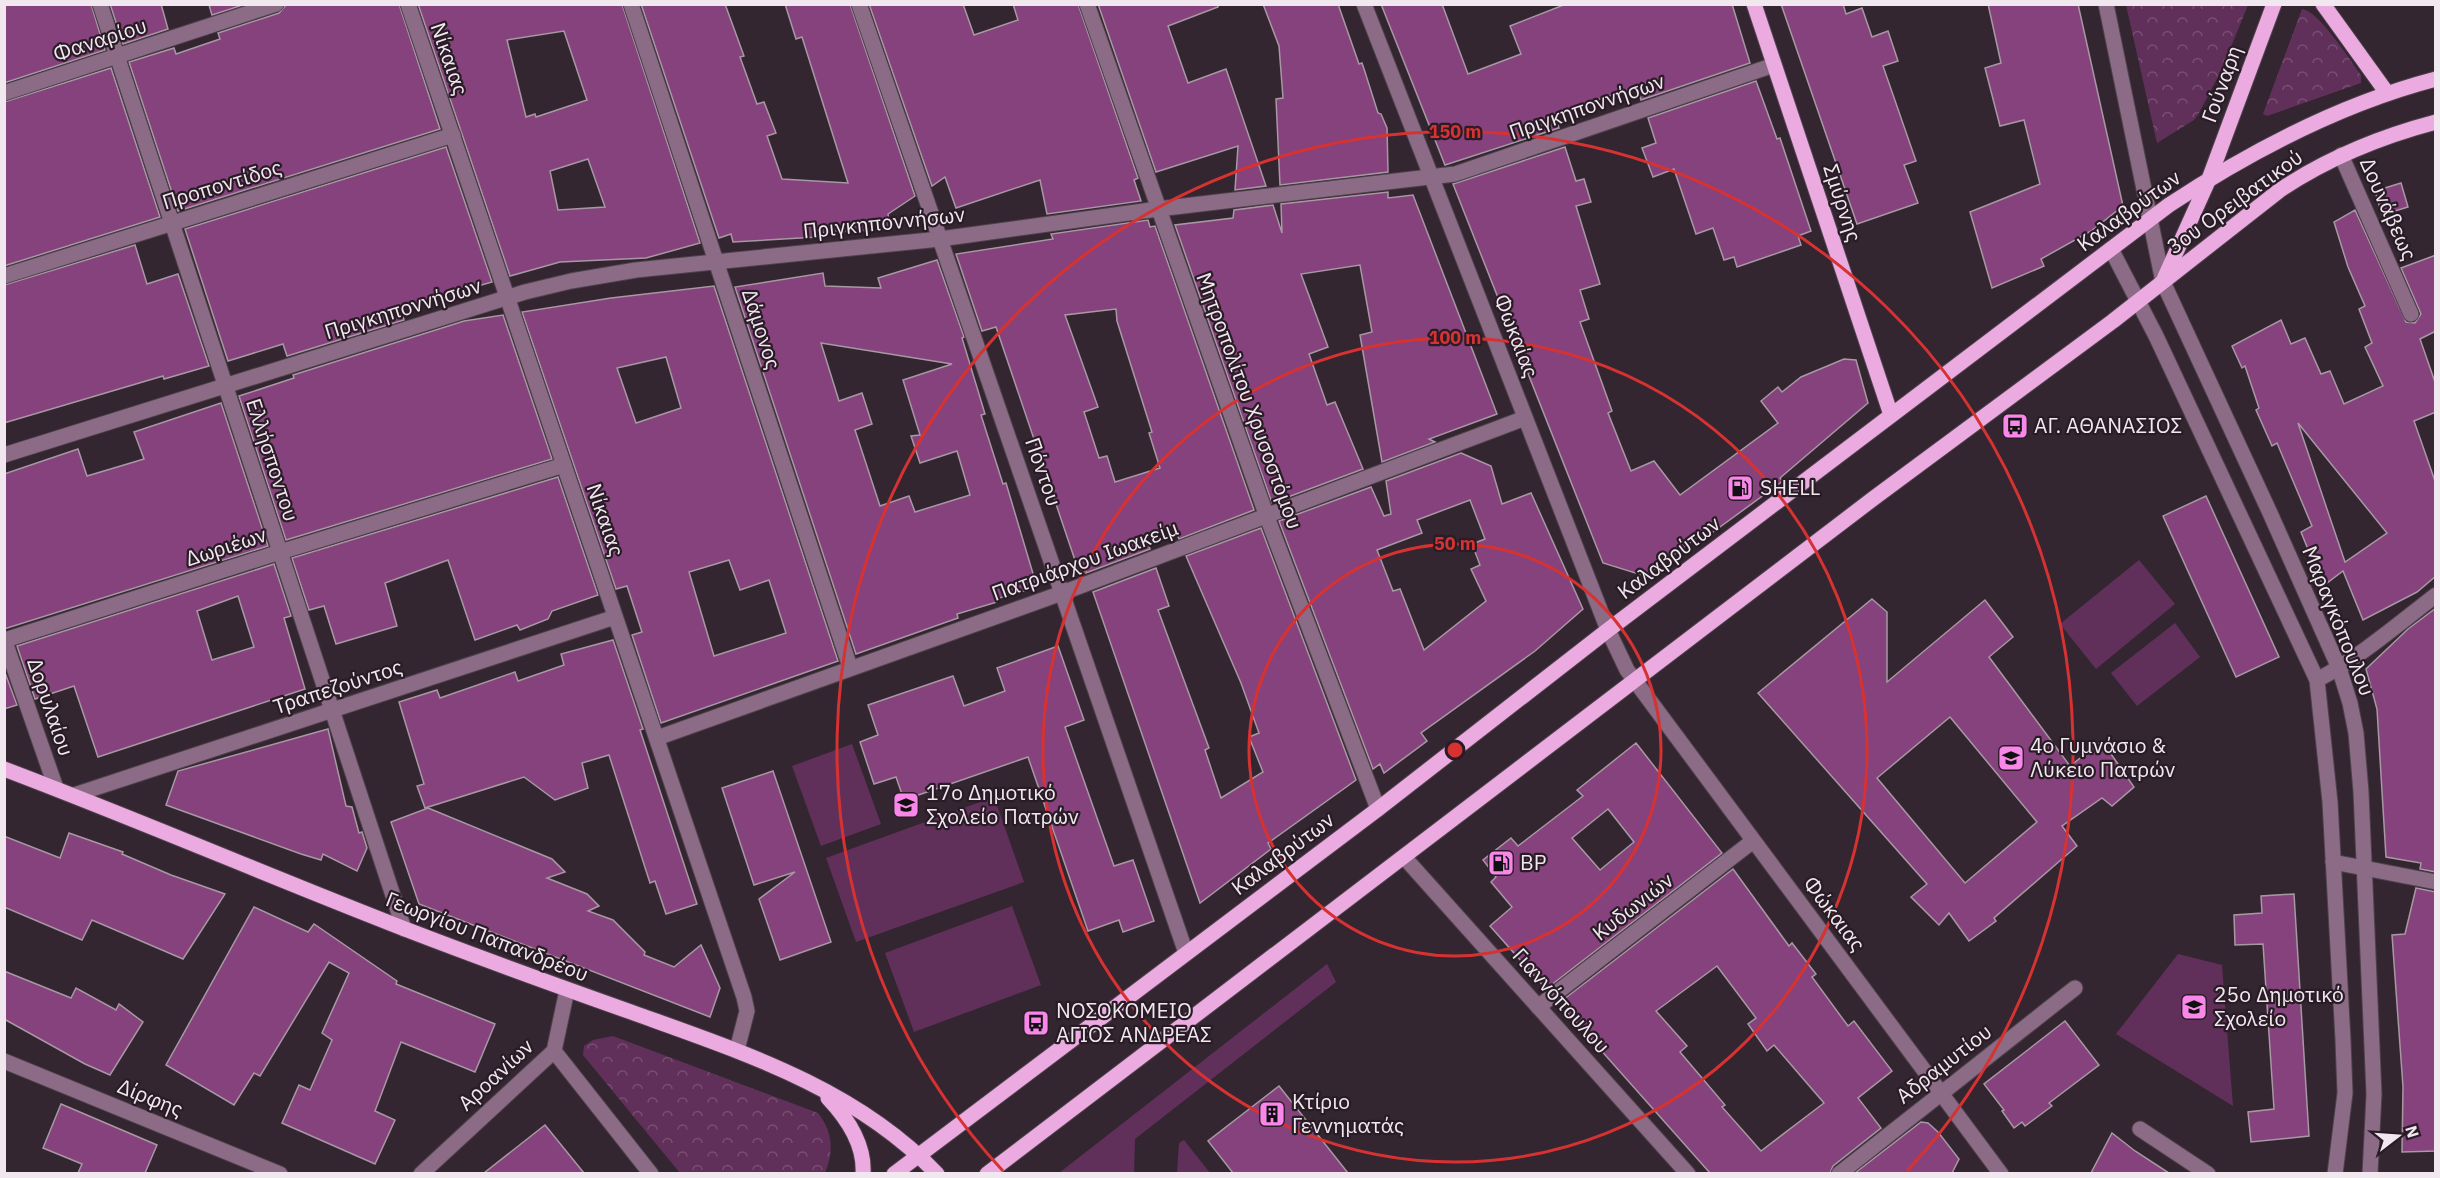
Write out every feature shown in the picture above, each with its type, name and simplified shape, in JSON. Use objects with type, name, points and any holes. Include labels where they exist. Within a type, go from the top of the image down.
[{"type":"main road","name":"Σμύρνης","points":[[1754,4],[1891,416]]},
{"type":"main road","name":"Γούναρη","points":[[2209,179],[2274,4]]},
{"type":"main road","points":[[2323,4],[2387,93]]},
{"type":"main road","name":"3ου Ορειβατικού","points":[[2209,179],[2325,119],[2387,93],[2436,79]]},
{"type":"main road","name":"3ου Ορειβατικού","points":[[2163,282],[2280,190],[2308,171],[2373,141],[2436,122]]},
{"type":"main road","name":"Καλαβρύτων","points":[[894,1173],[1378,809],[1608,630],[2150,219],[2209,179]]},
{"type":"main road","name":"Καλαβρύτων","points":[[987,1173],[1633,681],[2163,282],[2209,179]]},
{"type":"main road","name":"Γεωργίου Παπανδρέου","points":[[4,769],[74,795],[404,929],[737,1050],[819,1089],[880,1125],[919,1155],[936,1173]]},
{"type":"main road","points":[[819,1089],[850,1125],[860,1149],[862,1173]]},
{"type":"street","name":"Ελλήσποντου","points":[[100,4],[404,929]]},
{"type":"street","name":"Φαναρίου","points":[[4,93],[276,4]]},
{"type":"street","name":"Νίκαιας","points":[[408,4],[744,997],[747,1011],[737,1050]]},
{"type":"street","name":"Δάμονος","points":[[631,4],[850,667]]},
{"type":"street","name":"Πόντου","points":[[859,4],[1186,953]]},
{"type":"street","name":"Μητροπολίτου Χρυσοστόμου","points":[[1087,4],[1267,517],[1378,809]]},
{"type":"street","name":"Φωκαίας","points":[[1364,4],[1608,630],[1633,681]]},
{"type":"street","name":"Μαραγκόπουλου","points":[[2106,4],[2163,282],[2339,668],[2350,703],[2356,733],[2361,792],[2374,1094],[2370,1173]]},
{"type":"street","name":"Πριγκηποννήσων","points":[[4,455],[550,286],[599,276],[940,239],[1158,209],[1431,178],[1468,170],[1774,65]]},
{"type":"street","name":"Προποντίδος","points":[[4,276],[453,135]]},
{"type":"street","name":"Δουνάβεως","points":[[2341,155],[2411,314]]},
{"type":"street","name":"Μαραγκόπουλου","points":[[2111,249],[2138,301],[2317,680],[2325,743],[2345,1094],[2336,1173]]},
{"type":"street","name":"Πατριάρχου Ιωακείμ","points":[[657,738],[1062,593],[1525,418]]},
{"type":"street","name":"Δωριέων","points":[[5,639],[564,465]]},
{"type":"street","points":[[2317,680],[2339,668],[2436,595]]},
{"type":"street","name":"Τραπεζούντος","points":[[74,795],[615,617]]},
{"type":"street","name":"Δορυλαίου","points":[[5,639],[56,788]]},
{"type":"street","name":"Φώκαιας","points":[[1633,681],[2001,1173]]},
{"type":"street","name":"Κυδωνιών","points":[[1538,1007],[1753,841]]},
{"type":"street","name":"Γιαννόπουλου","points":[[1404,857],[1688,1173]]},
{"type":"street","points":[[2333,862],[2436,882]]},
{"type":"street","name":"Αδραμυτίου","points":[[1839,1173],[2075,988]]},
{"type":"street","name":"Αροανίων","points":[[421,1173],[554,1051],[567,990]]},
{"type":"street","points":[[554,1051],[651,1173]]},
{"type":"street","name":"Δίρφης","points":[[4,1061],[280,1173]]},
{"type":"street","points":[[2140,1129],[2208,1173]]},
{"type":"green space","points":[[2126,5],[2248,5],[2222,69],[2199,113],[2194,120],[2157,143]]},
{"type":"green space","points":[[2302,9],[2317,18],[2334,37],[2361,75],[2361,83],[2267,116],[2263,114]]},
{"type":"green space","points":[[2139,560],[2175,604],[2096,669],[2060,624]]},
{"type":"green space","points":[[2175,623],[2200,657],[2137,706],[2111,673]]},
{"type":"green space","points":[[852,744],[881,824],[821,846],[792,766]]},
{"type":"green space","points":[[994,797],[1024,882],[856,942],[826,858]]},
{"type":"green space","points":[[1012,906],[1041,985],[914,1032],[885,953]]},
{"type":"green space","points":[[2178,954],[2222,965],[2233,1106],[2116,1034]]},
{"type":"green space","points":[[1327,964],[1336,982],[1135,1139],[1134,1173],[1059,1173]]},
{"type":"green space","points":[[613,1036],[818,1113],[827,1127],[831,1142],[830,1157],[825,1173],[680,1173],[583,1055],[584,1046],[593,1040]]},
{"type":"green space","points":[[1184,1140],[1210,1173],[1177,1173],[1179,1143]]},
{"type":"building","points":[[4,4],[91,4],[105,50],[4,83]]},
{"type":"building","points":[[110,4],[161,4],[168,29],[123,44]]},
{"type":"building","points":[[399,4],[440,129],[178,211],[129,62],[174,48],[176,54],[220,39],[218,33],[279,13],[286,5]]},
{"type":"building","points":[[418,4],[622,4],[700,243],[646,258],[560,262],[510,276]],"holes":[[[564,31],[587,100],[536,117],[535,114],[526,117],[507,40]],[[588,159],[605,207],[558,210],[550,171]]]},
{"type":"building","points":[[641,4],[725,4],[744,56],[740,57],[757,104],[764,102],[776,133],[767,136],[782,179],[848,183],[802,37],[796,39],[785,4],[850,4],[915,196],[888,214],[890,229],[816,233],[817,237],[733,242],[731,234],[719,238]]},
{"type":"building","points":[[869,4],[963,4],[974,35],[1018,20],[1013,4],[1078,4],[1138,178],[1134,180],[1141,201],[1047,214],[1040,180],[956,208],[945,177],[932,186]]},
{"type":"building","points":[[1098,4],[1218,4],[1218,7],[1168,26],[1188,83],[1226,69],[1266,186],[1235,190],[1238,146],[1156,172]]},
{"type":"building","points":[[1263,4],[1338,4],[1359,64],[1362,63],[1378,113],[1381,114],[1387,128],[1388,172],[1280,185],[1276,99],[1283,98],[1279,46]]},
{"type":"building","points":[[1381,4],[1442,4],[1468,74],[1521,54],[1510,26],[1566,4],[1732,4],[1750,63],[1641,100],[1637,87],[1555,114],[1559,128],[1445,165]]},
{"type":"building","points":[[1781,4],[1843,4],[1846,14],[1862,8],[1872,37],[1888,31],[1898,61],[1883,66],[1916,161],[1904,165],[1918,203],[1857,224]]},
{"type":"building","points":[[1988,4],[2078,4],[2123,206],[2091,231],[2041,259],[2044,266],[1992,288],[1970,212],[2040,184],[2024,120],[2000,126],[1985,68],[2001,63]]},
{"type":"building","points":[[209,5],[243,5],[212,15]]},
{"type":"building","points":[[111,68],[160,217],[4,266],[4,102]]},
{"type":"building","points":[[1756,81],[1777,139],[1780,138],[1811,231],[1798,236],[1801,245],[1737,267],[1734,257],[1724,260],[1713,228],[1696,234],[1674,169],[1653,177],[1642,148],[1656,143],[1648,118]]},
{"type":"building","points":[[446,147],[492,282],[401,308],[404,320],[287,356],[283,344],[228,361],[185,229]]},
{"type":"building","points":[[1565,147],[1576,181],[1584,179],[1591,202],[1576,206],[1600,284],[1580,290],[1589,319],[1580,322],[1612,411],[1608,413],[1631,471],[1654,461],[1680,495],[1778,423],[1761,401],[1778,387],[1782,392],[1801,377],[1844,359],[1856,360],[1868,403],[1780,478],[1783,481],[1709,535],[1706,531],[1645,576],[1603,563],[1453,184]]},
{"type":"building","points":[[2401,183],[2408,207],[2382,215],[2375,191]]},
{"type":"building","points":[[1388,192],[1388,198],[1413,195],[1497,414],[1429,439],[1435,442],[1382,462],[1360,335],[1372,332],[1360,265],[1301,274],[1328,347],[1309,354],[1327,405],[1335,402],[1363,469],[1272,503],[1175,225],[1233,218],[1234,210],[1273,205],[1282,233],[1281,204]]},
{"type":"building","points":[[2355,210],[2406,322],[2415,323],[2421,314],[2401,268],[2436,255],[2436,331],[2420,339],[2436,385],[2436,412],[2414,421],[2436,484],[2436,576],[2417,592],[2363,620],[2343,571],[2323,586],[2301,532],[2312,526],[2277,443],[2272,446],[2256,410],[2259,408],[2245,366],[2242,368],[2232,346],[2281,320],[2291,344],[2305,338],[2321,374],[2330,371],[2344,404],[2383,386],[2365,347],[2372,343],[2359,309],[2365,306],[2348,267],[2334,222]],"holes":[[[2298,423],[2387,533],[2345,562]]]},
{"type":"building","points":[[1148,220],[1150,227],[1155,226],[1254,510],[1179,539],[1173,524],[1145,535],[1150,549],[1086,573],[1086,570],[1079,572],[996,327],[982,331],[956,254],[1053,239],[1051,234]],"holes":[[[1116,309],[1117,321],[1152,432],[1149,433],[1160,468],[1115,482],[1107,456],[1099,458],[1084,412],[1098,407],[1065,315]]]},
{"type":"building","points":[[135,245],[147,284],[178,274],[209,366],[164,379],[163,376],[4,423],[4,285]]},
{"type":"building","points":[[937,260],[964,337],[962,338],[985,414],[981,415],[1003,484],[1006,483],[1037,587],[996,599],[997,602],[957,614],[958,618],[856,654],[735,287],[823,273],[825,286],[881,288],[878,278]],"holes":[[[821,343],[952,364],[903,380],[920,435],[911,436],[920,463],[957,451],[970,495],[915,512],[909,496],[880,506],[855,430],[872,424],[862,393],[839,401]]]},
{"type":"building","points":[[714,286],[838,661],[661,723],[632,635],[642,632],[627,586],[616,589],[522,312],[611,298]],"holes":[[[666,357],[681,408],[636,423],[617,368]],[[729,560],[740,590],[769,580],[786,633],[714,656],[689,572]]]},
{"type":"building","points":[[503,315],[552,459],[286,540],[239,396],[294,378],[293,375],[464,321]]},
{"type":"building","points":[[221,403],[268,546],[4,629],[4,474],[78,449],[87,476],[144,459],[134,432]]},
{"type":"building","points":[[1461,453],[1491,466],[1502,504],[1531,493],[1583,609],[1535,651],[1421,733],[1427,741],[1384,773],[1380,764],[1373,769],[1279,521],[1371,487],[1384,516],[1391,514],[1386,481]],"holes":[[[1470,500],[1485,539],[1472,544],[1480,565],[1471,569],[1486,601],[1424,650],[1400,589],[1393,591],[1377,550],[1422,533],[1417,520]]]},
{"type":"building","points":[[558,477],[598,595],[552,611],[548,619],[520,630],[517,625],[475,640],[448,560],[385,583],[397,626],[336,644],[324,606],[309,610],[292,558]]},
{"type":"building","points":[[2206,496],[2279,657],[2236,677],[2163,516]]},
{"type":"building","points":[[1261,528],[1356,780],[1268,843],[1271,849],[1200,903],[1093,592],[1156,568],[1169,606],[1158,610],[1209,748],[1205,750],[1221,798],[1263,772],[1249,737],[1259,733],[1241,683],[1186,556]]},
{"type":"building","points":[[274,564],[291,616],[284,618],[305,689],[98,757],[74,686],[35,699],[17,646]],"holes":[[[238,596],[254,647],[212,660],[197,611]]]},
{"type":"building","points":[[1872,599],[1887,612],[1887,682],[1985,600],[2013,637],[1989,657],[2070,766],[2102,741],[2134,787],[2112,806],[2102,798],[2062,826],[2077,846],[1994,918],[1996,921],[1969,941],[1949,913],[1939,925],[1911,897],[1927,884],[1758,693]],"holes":[[[1950,717],[2037,822],[1965,883],[1877,778]]]},
{"type":"building","points":[[2436,608],[2436,872],[2420,869],[2421,863],[2386,857],[2377,709],[2366,669],[2408,629]]},
{"type":"building","points":[[613,640],[697,904],[666,914],[655,881],[650,883],[609,755],[582,763],[588,788],[555,800],[524,777],[425,808],[417,786],[424,784],[399,702],[437,690],[440,698],[515,672],[518,681],[564,665],[561,654]]},
{"type":"building","points":[[1058,646],[1084,720],[1065,727],[1114,866],[1133,860],[1154,921],[1123,932],[1119,920],[1088,931],[1028,757],[904,800],[896,777],[874,784],[860,742],[878,735],[868,705],[953,676],[964,706],[1005,691],[997,668]]},
{"type":"building","points":[[4,670],[17,705],[4,709]]},
{"type":"building","points":[[328,729],[346,806],[352,807],[359,833],[362,832],[367,848],[357,871],[323,854],[321,860],[301,854],[166,805],[178,771]]},
{"type":"building","points":[[1636,743],[1722,853],[1546,989],[1490,926],[1512,907],[1491,882],[1496,877],[1483,860],[1511,838],[1518,846],[1583,796],[1577,790]],"holes":[[[1608,809],[1634,842],[1600,870],[1572,838]]]},
{"type":"building","points":[[773,771],[831,942],[780,960],[759,899],[795,872],[754,885],[722,788]]},
{"type":"building","points":[[428,808],[552,859],[565,872],[547,878],[587,894],[599,906],[588,911],[613,920],[645,952],[644,955],[674,967],[701,945],[720,988],[710,1017],[419,904],[391,822]]},
{"type":"building","points":[[69,833],[123,852],[122,854],[171,875],[225,894],[183,959],[92,920],[82,940],[4,907],[4,836],[60,858]]},
{"type":"building","points":[[1733,869],[1789,946],[1792,943],[1816,974],[1812,977],[1848,1026],[1854,1021],[1892,1071],[1858,1098],[1881,1128],[1833,1166],[1830,1173],[1710,1173],[1559,1003]],"holes":[[[1717,966],[1756,1018],[1748,1024],[1767,1051],[1774,1045],[1824,1103],[1761,1151],[1722,1107],[1725,1105],[1680,1052],[1687,1046],[1656,1011]]]},
{"type":"building","points":[[2416,888],[2436,892],[2436,1151],[2402,1152],[2403,1087],[2392,935],[2405,934]]},
{"type":"building","points":[[2294,894],[2309,1136],[2251,1142],[2248,1112],[2274,1109],[2263,944],[2235,945],[2234,915],[2262,913],[2261,896]]},
{"type":"building","points":[[254,907],[308,932],[314,924],[397,981],[396,984],[495,1024],[475,1072],[401,1042],[375,1111],[395,1120],[375,1164],[282,1123],[299,1085],[310,1090],[332,1040],[322,1033],[349,973],[329,962],[260,1076],[254,1073],[234,1105],[166,1065]]},
{"type":"building","points":[[4,971],[71,998],[76,988],[116,1010],[119,1004],[143,1022],[110,1075],[85,1064],[4,1019]]},
{"type":"building","points":[[2065,1021],[2099,1065],[2049,1103],[2052,1106],[2025,1126],[2022,1122],[2014,1128],[2002,1111],[2004,1110],[1984,1084]]},
{"type":"building","name":"Κτίριο Γεννηματάς","points":[[1279,1086],[1348,1173],[1233,1173],[1208,1141]]},
{"type":"building","points":[[61,1104],[157,1145],[145,1173],[78,1173],[82,1164],[43,1148]]},
{"type":"building","points":[[1921,1122],[1928,1123],[1938,1132],[1959,1159],[1952,1173],[1855,1173]]},
{"type":"building","points":[[545,1125],[584,1173],[484,1173]]},
{"type":"building","points":[[2112,1133],[2135,1151],[2169,1173],[2091,1173]]},
{"type":"place","name":"ΑΓ. ΑΘΑΝΑΣΙΟΣ","points":[[2015,426]]},
{"type":"place","name":"SHELL","points":[[1740,488]]},
{"type":"place","name":"4ο Γυμνάσιο & Λύκειο Πατρών","points":[[2011,758]]},
{"type":"place","name":"17ο Δημοτικό Σχολείο Πατρών","points":[[906,805]]},
{"type":"place","name":"BP","points":[[1501,863]]},
{"type":"place","name":"25ο Δημοτικό Σχολείο","points":[[2194,1007]]},
{"type":"place","name":"ΝΟΣΟΚΟΜΕΙΟ ΑΓΙΟΣ ΑΝΔΡΕΑΣ","points":[[1036,1023]]},
{"type":"place","name":"Κτίριο Γεννηματάς","points":[[1272,1114]]}]
